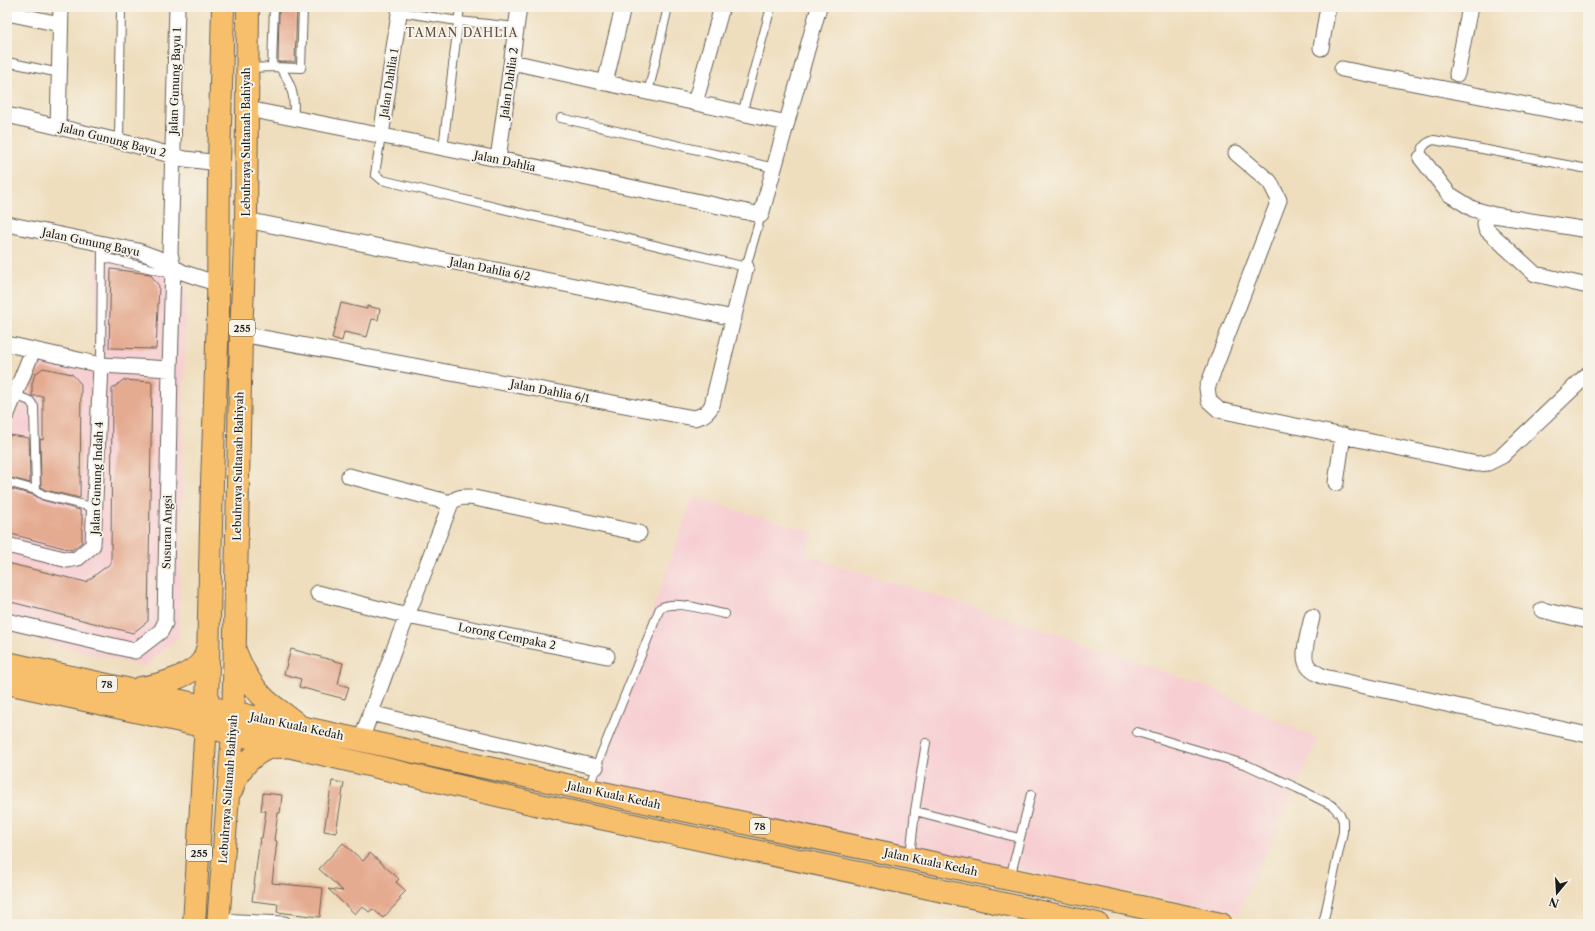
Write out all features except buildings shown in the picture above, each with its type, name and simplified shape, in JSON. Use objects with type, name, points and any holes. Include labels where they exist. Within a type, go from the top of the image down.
[{"type":"main road","name":"255","points":[[194,924],[207,706],[218,284],[223,7]]},
{"type":"main road","name":"Lebuhraya Sultanah Bahiyah","points":[[218,922],[233,733],[241,334],[246,220],[248,109],[246,68],[248,7]]},
{"type":"main road","points":[[133,690],[162,684],[190,672],[204,659],[208,643]]},
{"type":"main road","points":[[234,649],[242,668],[252,685],[266,700],[300,726]]},
{"type":"main road","name":"Jalan Kuala Kedah","points":[[7,663],[233,711],[589,790],[1221,924]]},
{"type":"main road","name":"Jalan Kuala Kedah","points":[[7,683],[233,733],[544,806],[1098,924]]},
{"type":"main road","points":[[176,720],[187,733],[196,749],[202,765],[203,782]]},
{"type":"main road","points":[[228,806],[232,786],[242,767],[257,754],[277,746],[298,749]]},
{"type":"main road","points":[[544,806],[549,781]]},
{"type":"street","points":[[58,126],[60,7]]},
{"type":"street","name":"Jalan Gunung Bayu 1","points":[[173,271],[170,253],[176,7]]},
{"type":"street","name":"Jalan Dahlia 2","points":[[498,159],[519,7]]},
{"type":"street","points":[[604,83],[623,7]]},
{"type":"street","points":[[695,103],[722,7]]},
{"type":"street","points":[[761,215],[819,7]]},
{"type":"street","points":[[1321,48],[1328,7]]},
{"type":"street","points":[[1457,74],[1470,7]]},
{"type":"street","name":"Jalan Dahlia 1","points":[[381,136],[400,10]]},
{"type":"street","points":[[7,12],[60,24]]},
{"type":"street","points":[[512,62],[787,124]]},
{"type":"street","points":[[1342,69],[1588,117]]},
{"type":"street","name":"Jalan Dahlia","points":[[248,109],[498,159],[761,215]]},
{"type":"street","name":"Jalan Gunung Bayu 2","points":[[7,115],[119,141],[194,161],[219,163]]},
{"type":"street","points":[[1236,153],[1270,182],[1279,200],[1207,388],[1209,401],[1219,410],[1477,464],[1488,463],[1502,456],[1588,374]]},
{"type":"street","points":[[1421,158],[1449,194],[1473,209],[1494,215],[1588,230]]},
{"type":"street","points":[[1494,215],[1486,219],[1486,229],[1535,274],[1588,286]]},
{"type":"street","name":"Jalan Dahlia 6/2","points":[[246,220],[734,318]]},
{"type":"street","name":"Jalan Gunung Bayu","points":[[7,224],[102,250],[138,251],[157,258],[173,271],[218,284]]},
{"type":"street","name":"Jalan Dahlia 6/1","points":[[241,334],[694,418],[703,416],[709,411],[712,405],[746,266]]},
{"type":"street","name":"Susuran Angsi","points":[[7,621],[135,651],[164,627],[173,271]]},
{"type":"street","points":[[7,344],[101,365],[170,369]]},
{"type":"street","points":[[7,414],[33,350]]},
{"type":"street","name":"Jalan Gunung Indah 4","points":[[7,545],[68,560],[78,558],[93,546],[96,508],[101,365]]},
{"type":"street","points":[[1336,484],[1343,435]]},
{"type":"street","points":[[349,476],[451,503]]},
{"type":"street","points":[[361,740],[451,503],[456,499],[462,497],[470,498],[639,533]]},
{"type":"street","name":"Lorong Cempaka 2","points":[[318,593],[407,616],[607,656]]},
{"type":"street","points":[[1542,610],[1588,620]]},
{"type":"street","points":[[1312,617],[1304,657],[1310,668],[1324,676],[1588,735]]},
{"type":"street","points":[[370,713],[596,768]]},
{"type":"street","points":[[218,922],[284,924]]},
{"type":"lane","points":[[119,141],[121,7]]},
{"type":"lane","points":[[274,7],[276,67],[286,75],[293,91],[295,109],[293,118]]},
{"type":"lane","points":[[246,68],[300,68],[303,7]]},
{"type":"lane","points":[[443,148],[460,7]]},
{"type":"lane","points":[[648,93],[668,7]]},
{"type":"lane","points":[[742,114],[770,7]]},
{"type":"lane","points":[[400,10],[458,21],[516,27]]},
{"type":"lane","points":[[7,62],[59,72]]},
{"type":"lane","points":[[561,118],[775,168]]},
{"type":"lane","points":[[381,136],[375,174],[382,180],[746,266],[761,215]]},
{"type":"lane","points":[[1421,158],[1423,146],[1427,142],[1434,140],[1588,169]]},
{"type":"lane","points":[[101,365],[102,250]]},
{"type":"lane","points":[[15,394],[30,401],[34,407],[36,490]]},
{"type":"lane","points":[[7,482],[36,490],[43,495],[96,508]]},
{"type":"lane","points":[[589,790],[596,768],[660,608],[666,604],[675,604],[725,614]]},
{"type":"lane","points":[[1137,732],[1247,765],[1333,806],[1340,814],[1343,821],[1343,832],[1323,924]]},
{"type":"lane","points":[[910,858],[915,811],[926,743]]},
{"type":"lane","points":[[1010,879],[1031,794]]},
{"type":"lane","points":[[915,811],[1019,838]]},
{"type":"shaded area","points":[[96,249],[141,259],[186,284],[179,637],[144,667],[7,632],[7,436],[38,360],[94,373]]},
{"type":"shaded area","points":[[692,497],[814,532],[806,555],[1062,635],[1210,688],[1318,739],[1238,913],[592,787]]},
{"type":"district","name":"TAMAN DAHLIA","points":[[462,32]]}]
